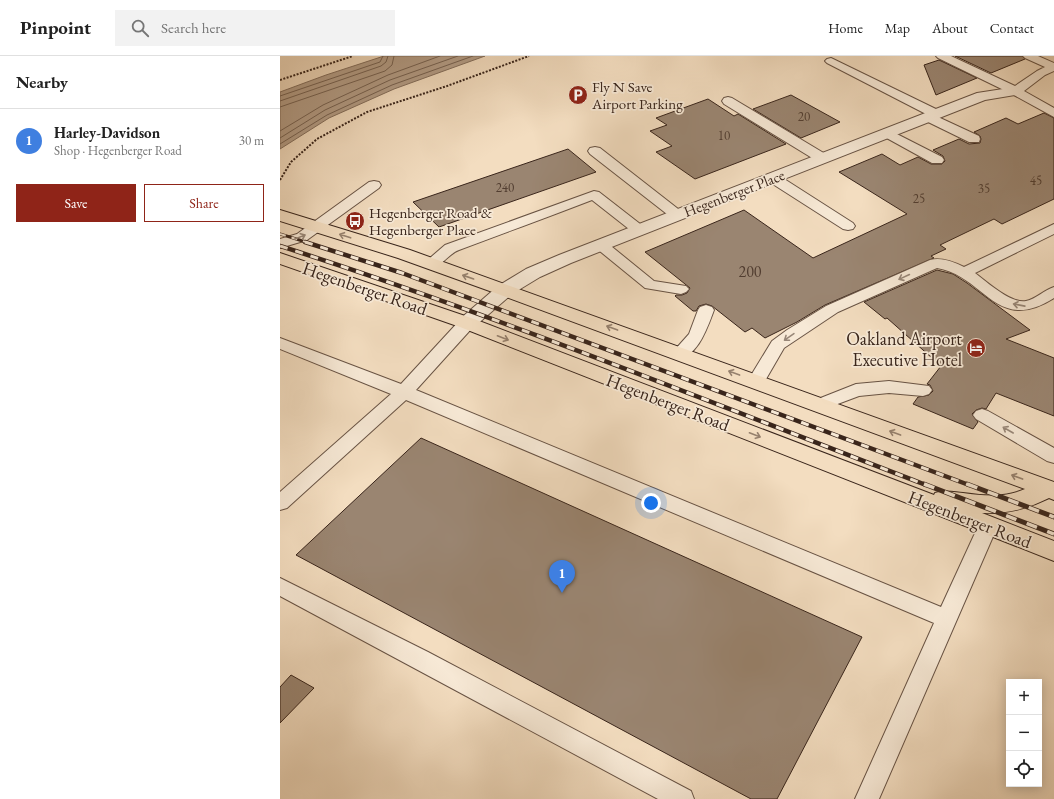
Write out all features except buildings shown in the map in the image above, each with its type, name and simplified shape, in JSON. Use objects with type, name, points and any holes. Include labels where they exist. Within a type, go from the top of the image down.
[{"type":"main road","points":[[280,215],[317,226],[505,290],[819,405],[1052,487]]},
{"type":"main road","name":"Hegenberger Road","points":[[280,258],[467,324],[1054,551]]},
{"type":"main road","points":[[881,484],[956,502],[992,504],[1016,502],[1052,487]]},
{"type":"street","name":"Hegenberger Place","points":[[467,324],[505,290],[534,273],[601,245],[982,96],[1016,91]]},
{"type":"lane","points":[[942,56],[1016,91],[1054,113]]},
{"type":"lane","points":[[1016,91],[1041,73],[1054,67],[1029,56]]},
{"type":"lane","points":[[831,61],[974,139]]},
{"type":"lane","points":[[728,101],[822,158]]},
{"type":"lane","points":[[887,133],[937,160]]},
{"type":"lane","points":[[595,151],[677,215]]},
{"type":"lane","points":[[773,178],[848,226]]},
{"type":"lane","points":[[280,244],[302,237],[374,185]]},
{"type":"lane","points":[[431,264],[450,248],[594,195],[639,230]]},
{"type":"lane","points":[[964,273],[1054,228]]},
{"type":"lane","points":[[601,245],[650,285],[681,289]]},
{"type":"lane","points":[[756,382],[778,345],[832,309],[935,263],[945,263],[954,267],[998,296],[1017,306],[1028,306],[1054,292]]},
{"type":"lane","points":[[680,353],[696,336],[706,310]]},
{"type":"lane","points":[[280,503],[404,392],[467,324]]},
{"type":"lane","points":[[280,344],[404,392],[947,619]]},
{"type":"lane","points":[[819,405],[856,390],[889,387],[923,390]]},
{"type":"lane","points":[[982,415],[1054,456]]},
{"type":"lane","points":[[867,799],[988,525]]},
{"type":"lane","points":[[280,586],[682,799]]},
{"type":"path","points":[[280,80],[352,56]]},
{"type":"path","points":[[280,180],[291,162],[317,139],[367,112],[447,86],[529,56]]},
{"type":"water","points":[[384,56],[485,56],[394,89],[329,118],[280,149],[280,92]]},
{"type":"railway","points":[[280,234],[309,243]]},
{"type":"railway","points":[[305,242],[402,273],[969,485]]},
{"type":"railway","points":[[280,246],[443,301],[605,361],[926,485]]},
{"type":"railway","points":[[924,484],[1054,534]]},
{"type":"railway","points":[[967,484],[1054,517]]},
{"type":"place","name":"Fly N Save Airport Parking","points":[[578,95]]},
{"type":"place","name":"Hegenberger Road & Hegenberger Place","points":[[355,221]]},
{"type":"place","name":"Oakland Airport Executive Hotel","points":[[976,348]]},
{"type":"place","name":"Harley-Davidson","points":[[562,593]]}]
